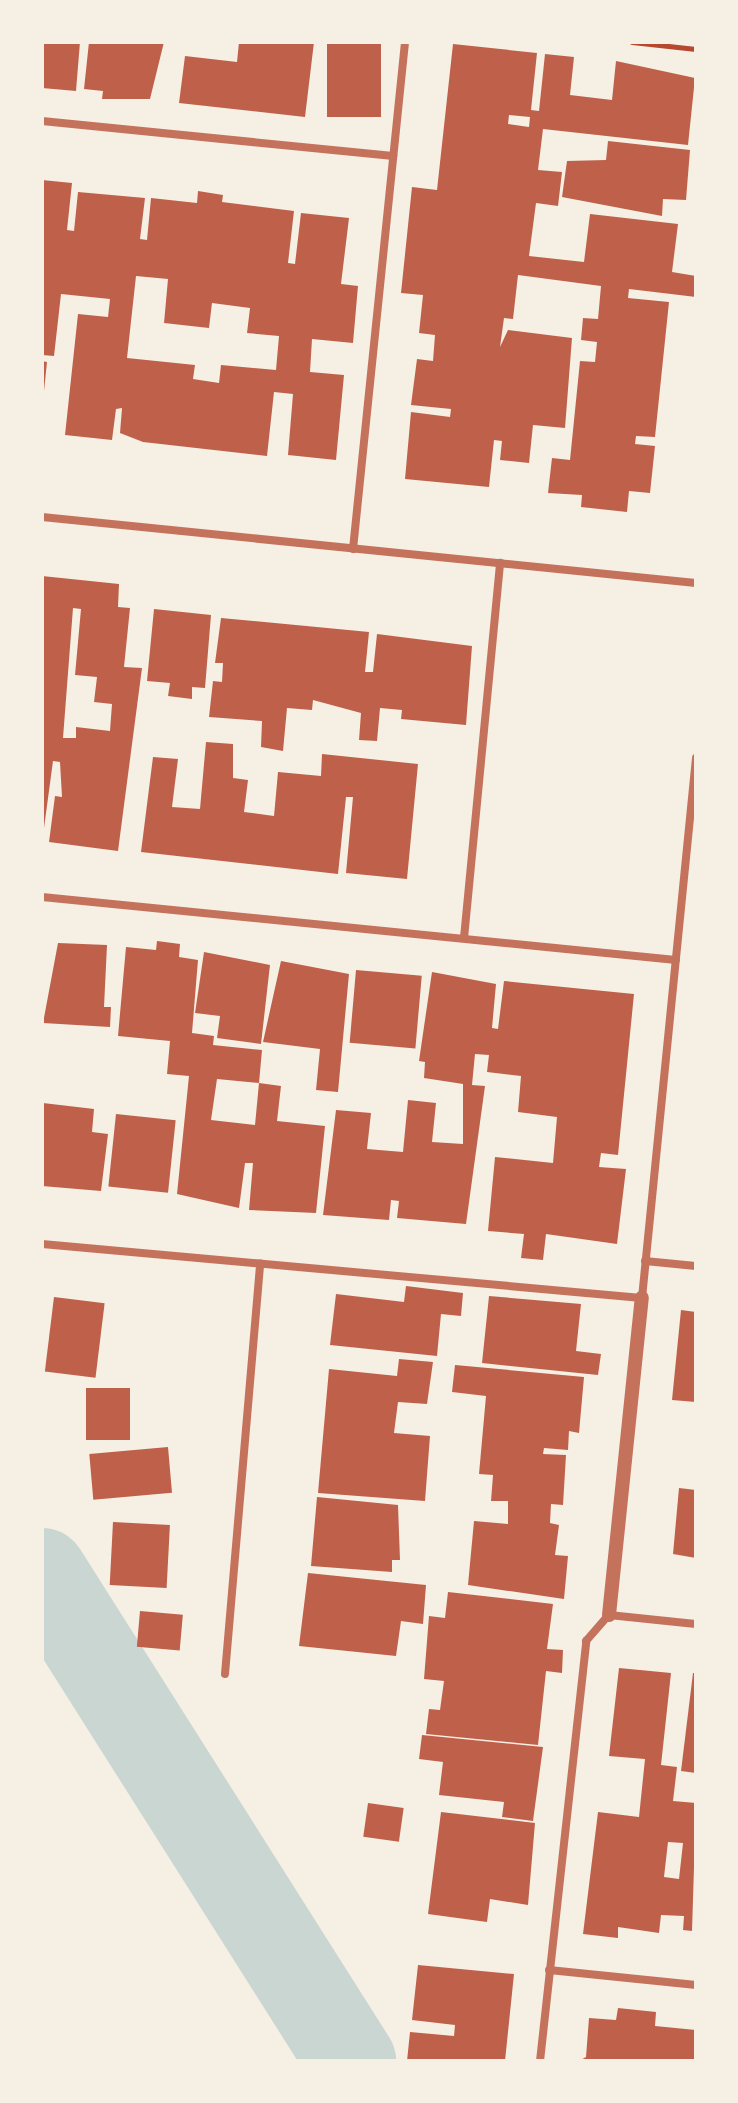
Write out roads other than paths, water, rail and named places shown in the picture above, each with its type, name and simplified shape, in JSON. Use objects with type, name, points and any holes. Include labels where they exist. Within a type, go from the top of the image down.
[{"type":"street","points":[[353,549],[405,42]]},
{"type":"street","points":[[42,121],[393,156]]},
{"type":"street","points":[[42,517],[696,583]]},
{"type":"street","points":[[464,938],[500,563]]},
{"type":"street","points":[[540,2061],[586,1641],[609,1615],[696,758]]},
{"type":"street","points":[[42,897],[676,960]]},
{"type":"street","points":[[42,1244],[642,1298]]},
{"type":"street","points":[[645,1261],[696,1266]]},
{"type":"street","points":[[225,1674],[260,1263]]},
{"type":"street","points":[[609,1615],[696,1624]]},
{"type":"street","points":[[549,1970],[696,1985]]},
{"type":"waterway","points":[[42,1573],[351,2061]]}]
